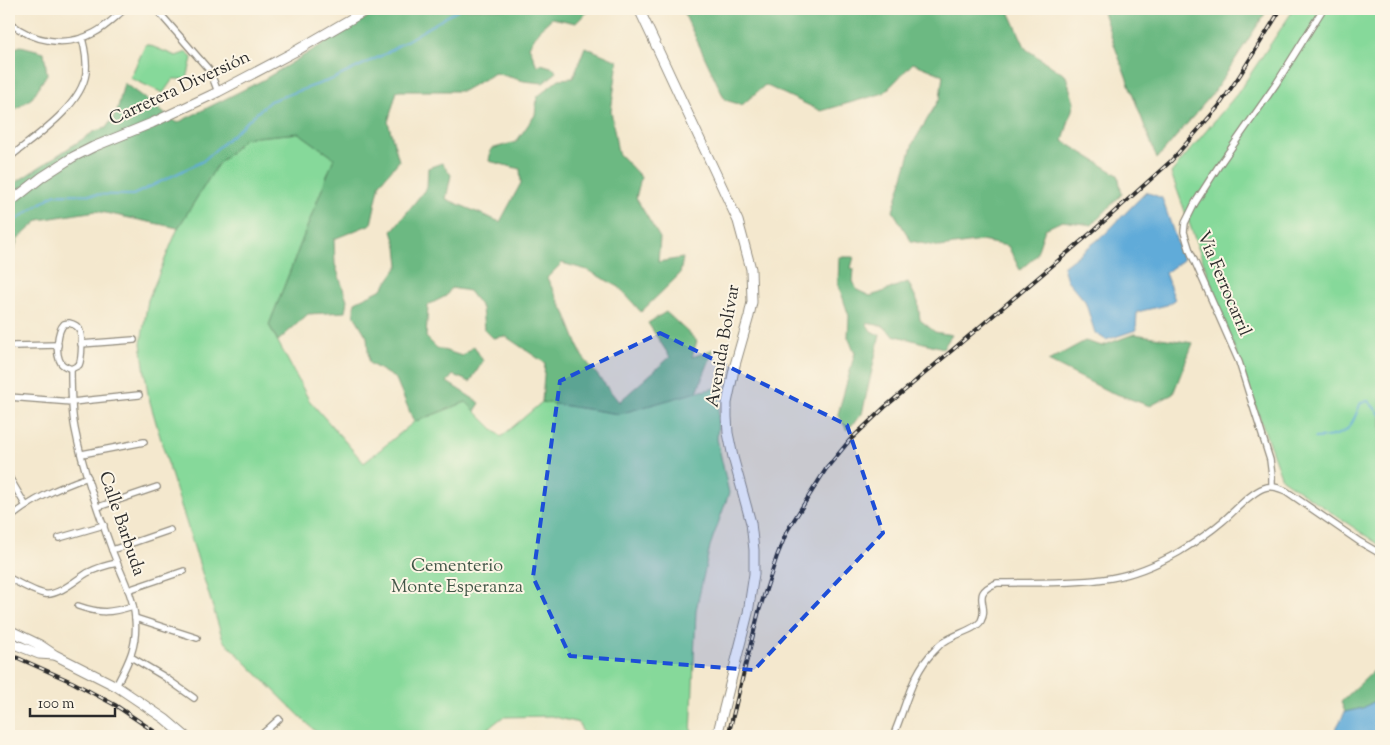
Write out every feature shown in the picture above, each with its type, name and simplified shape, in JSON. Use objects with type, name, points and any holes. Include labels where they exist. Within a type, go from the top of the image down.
[{"type":"main road","name":"Carretera Diversión","points":[[9,203],[42,177],[73,157],[218,92],[294,52],[368,9]]},
{"type":"main road","name":"Avenida Bolívar","points":[[638,9],[738,221],[751,269],[752,302],[735,365],[727,417],[733,457],[751,523],[754,574],[748,613],[717,736]]},
{"type":"main road","points":[[9,630],[116,686],[165,718],[185,736]]},
{"type":"main road","points":[[9,642],[39,654],[55,655]]},
{"type":"street","points":[[9,22],[30,36],[67,41],[82,38],[102,28],[126,9]]},
{"type":"street","points":[[156,9],[210,71],[218,92]]},
{"type":"street","name":"Vía Ferrocarril","points":[[1272,486],[1270,460],[1240,362],[1190,251],[1184,232],[1185,224],[1195,203],[1276,84],[1322,9]]},
{"type":"street","points":[[9,158],[70,106],[77,96],[86,74],[86,52],[82,38]]},
{"type":"street","points":[[69,323],[77,326],[80,330],[81,344],[79,365],[71,368],[62,365],[59,360],[58,346],[58,332],[64,324],[69,323]]},
{"type":"street","points":[[81,344],[134,340]]},
{"type":"street","points":[[14,346],[58,346]]},
{"type":"street","name":"Calle Barbuda","points":[[71,368],[75,430],[88,477],[112,550],[128,590],[135,618],[134,644],[131,657],[116,686]]},
{"type":"street","points":[[9,397],[72,402],[139,395]]},
{"type":"street","points":[[82,454],[144,442]]},
{"type":"street","points":[[9,518],[26,506],[66,485],[88,477]]},
{"type":"street","points":[[9,478],[26,506]]},
{"type":"street","points":[[893,736],[917,674],[926,660],[947,640],[977,625],[982,620],[982,595],[988,586],[997,583],[1093,580],[1112,578],[1139,571],[1177,553],[1200,539],[1258,490],[1272,486],[1286,491],[1360,542],[1381,554]]},
{"type":"street","points":[[98,507],[157,487]]},
{"type":"street","points":[[60,538],[104,525]]},
{"type":"street","points":[[112,550],[170,530]]},
{"type":"street","points":[[9,578],[43,594],[50,594],[57,592],[99,567],[117,563]]},
{"type":"street","points":[[128,590],[184,571]]},
{"type":"street","points":[[78,606],[98,612],[116,612],[133,606]]},
{"type":"street","points":[[135,618],[197,638]]},
{"type":"street","points":[[131,657],[163,676],[194,698]]},
{"type":"street","points":[[260,736],[279,719]]},
{"type":"highlighted area","points":[[660,333],[847,425],[883,533],[754,670],[570,656],[533,577],[560,381]]},
{"type":"green space","points":[[381,9],[590,9],[576,23],[552,18],[540,29],[529,46],[537,66],[541,64],[554,68],[556,73],[543,83],[524,81],[495,73],[463,91],[397,91],[388,122],[399,161],[380,183],[371,224],[334,239],[335,264],[347,300],[345,312],[308,314],[278,341],[269,325],[334,158],[299,133],[245,138],[218,164],[178,228],[96,211],[39,220],[18,239],[9,262],[9,188],[95,131],[106,128],[117,112],[124,83],[177,123],[263,80]]},
{"type":"green space","points":[[682,9],[1008,9],[1026,49],[1066,76],[1074,103],[1063,141],[1118,175],[1122,194],[1092,225],[1062,221],[1045,229],[1036,256],[1020,270],[1008,246],[981,241],[940,247],[911,241],[893,211],[913,143],[940,98],[943,75],[913,63],[884,93],[821,111],[765,85],[742,105],[725,100]]},
{"type":"green space","points":[[1102,9],[1268,9],[1214,92],[1157,159]]},
{"type":"green space","points":[[1294,9],[1381,9],[1381,546],[1282,479],[1171,173],[1237,94]]},
{"type":"green space","points":[[146,44],[176,56],[187,52],[192,58],[187,79],[173,79],[163,93],[130,78]]},
{"type":"green space","points":[[21,46],[44,52],[47,74],[32,98],[9,114],[9,50]]},
{"type":"green space","points":[[585,47],[618,61],[611,111],[618,153],[641,177],[636,198],[660,238],[658,262],[683,258],[680,274],[641,312],[619,287],[587,270],[562,263],[547,278],[566,315],[582,356],[619,402],[670,357],[648,323],[666,312],[697,341],[692,357],[714,349],[697,392],[619,414],[542,402],[545,363],[505,336],[493,338],[484,329],[482,308],[469,291],[451,288],[446,296],[428,305],[426,337],[437,348],[462,356],[474,346],[483,361],[470,382],[453,375],[447,382],[480,403],[475,411],[466,402],[414,422],[396,379],[369,363],[367,337],[354,315],[355,302],[382,289],[399,265],[397,247],[392,231],[427,187],[428,168],[442,163],[451,175],[446,199],[500,222],[521,183],[520,169],[489,161],[491,149],[516,142],[535,115],[537,97],[559,79],[573,78]]},
{"type":"green space","name":"Cementerio Monte Esperanza","points":[[299,133],[334,158],[269,325],[309,400],[364,463],[414,422],[466,402],[501,437],[542,402],[619,414],[684,395],[720,387],[717,439],[729,493],[710,546],[696,610],[691,736],[584,736],[579,723],[551,716],[503,717],[478,736],[320,736],[223,640],[148,395],[141,343],[148,300],[178,228],[218,164],[245,138]]},
{"type":"green space","points":[[839,257],[854,257],[851,268],[854,269],[853,281],[857,290],[870,296],[908,282],[918,302],[920,320],[935,332],[952,335],[943,348],[893,335],[883,326],[866,323],[871,331],[880,335],[862,414],[847,430],[838,414],[855,353],[848,337],[849,316],[838,284]]},
{"type":"green space","points":[[1134,334],[1193,343],[1173,394],[1150,406],[1108,391],[1048,361],[1085,341],[1102,346]]},
{"type":"green space","points":[[1381,664],[1381,697],[1363,708],[1345,712],[1341,702]]},
{"type":"water","points":[[1146,192],[1162,198],[1183,260],[1165,273],[1175,300],[1167,305],[1137,312],[1136,330],[1106,340],[1095,333],[1085,301],[1067,280],[1063,267],[1104,235]]},
{"type":"water","points":[[1381,697],[1381,726],[1378,736],[1332,736],[1345,712],[1363,708]]},
{"type":"waterway","points":[[9,227],[17,219],[55,194],[133,195],[203,161],[270,101],[333,79],[383,55],[459,9]]},
{"type":"waterway","points":[[1314,438],[1333,436],[1345,431],[1354,420],[1361,402],[1368,401],[1381,415]]},
{"type":"railway","points":[[728,736],[759,611],[777,556],[787,531],[826,469],[849,441],[885,407],[1092,232],[1171,161],[1219,106],[1281,9]]},
{"type":"railway","points":[[9,654],[72,682],[115,705],[161,736]]}]
